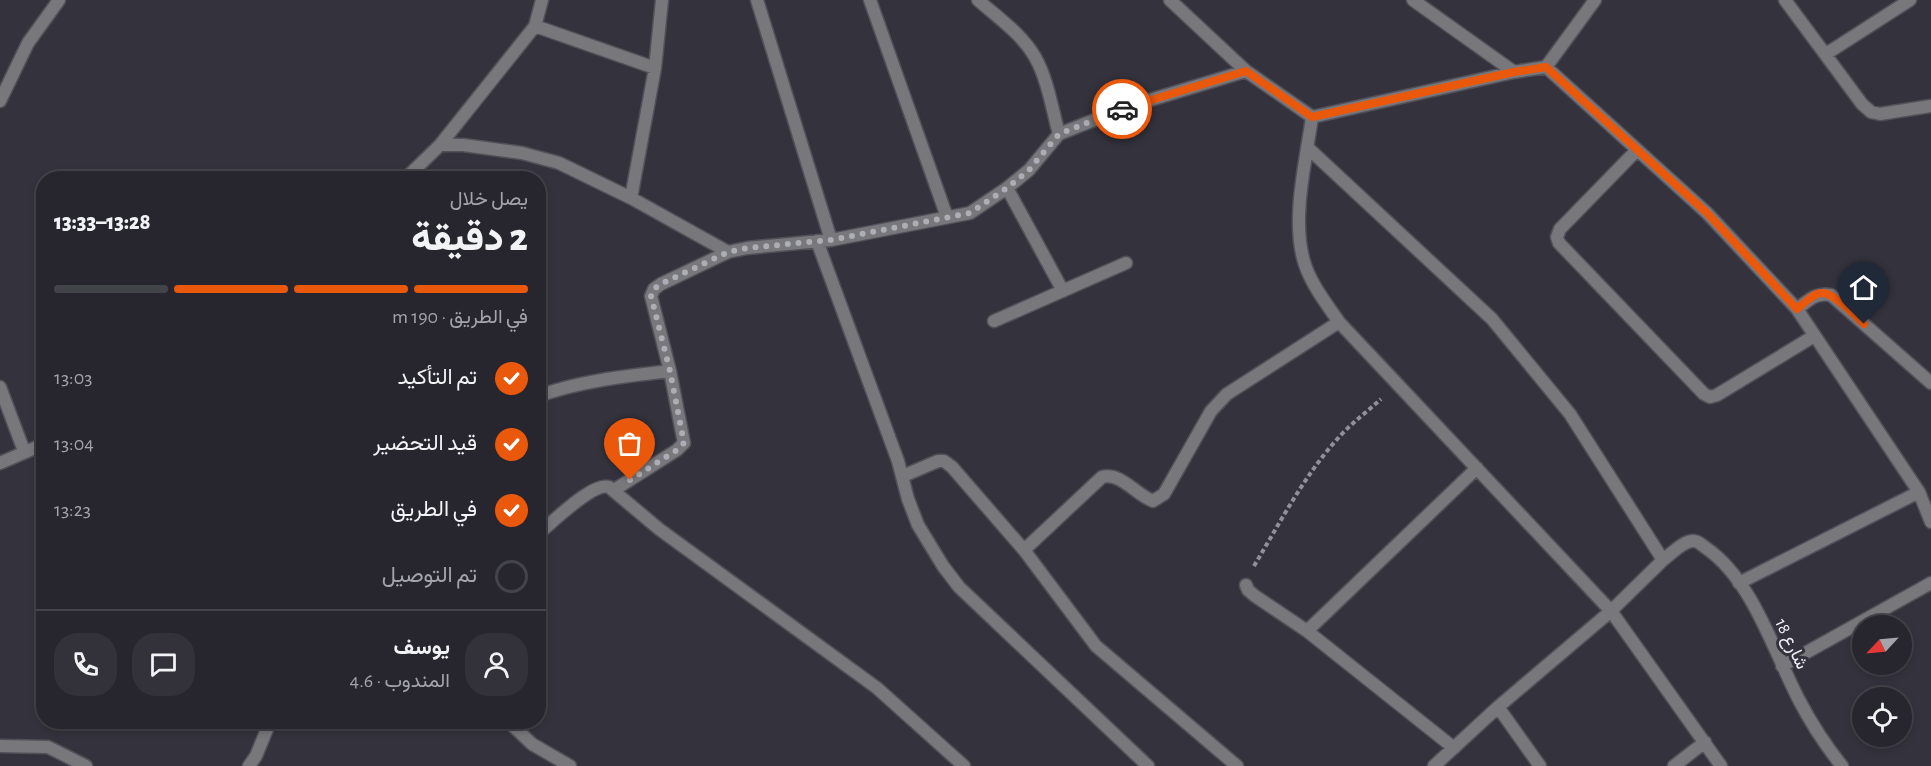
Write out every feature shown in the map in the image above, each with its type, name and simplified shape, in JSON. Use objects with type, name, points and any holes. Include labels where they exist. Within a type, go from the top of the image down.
[{"type":"street","points":[[0,101],[28,43],[59,0]]},
{"type":"street","points":[[413,171],[440,145],[535,26],[542,0]]},
{"type":"street","points":[[631,198],[655,68],[662,0]]},
{"type":"street","points":[[758,0],[831,240]]},
{"type":"street","points":[[870,0],[947,218]]},
{"type":"street","points":[[978,0],[1002,21],[1034,56],[1042,74],[1059,134]]},
{"type":"street","points":[[1170,0],[1246,71],[1312,117],[1546,67],[1595,0]]},
{"type":"street","points":[[1413,0],[1514,72]]},
{"type":"street","points":[[1785,0],[1862,104],[1871,112],[1880,114],[1931,106]]},
{"type":"street","points":[[1826,54],[1910,0]]},
{"type":"street","points":[[535,26],[655,68]]},
{"type":"street","points":[[1546,67],[1707,213],[1797,309],[1919,492],[1931,522]]},
{"type":"street","points":[[614,490],[677,450],[684,443],[670,371],[651,296],[654,289],[661,284],[728,252],[831,240],[970,213],[1029,170],[1059,134],[1127,107],[1246,71]]},
{"type":"street","points":[[1312,117],[1298,225],[1304,260],[1320,295],[1340,322],[1611,611],[1722,766]]},
{"type":"street","points":[[440,145],[463,145],[522,153],[550,161],[631,198],[728,252]]},
{"type":"street","points":[[1308,148],[1492,319],[1570,414],[1663,560],[1611,611],[1498,707],[1434,766]]},
{"type":"street","points":[[1636,151],[1560,229],[1557,237],[1567,252],[1704,394],[1710,397],[1717,395],[1814,336]]},
{"type":"street","points":[[1007,188],[1064,291]]},
{"type":"street","points":[[817,241],[903,476],[908,499],[918,525],[943,566],[959,587],[1148,766]]},
{"type":"street","points":[[994,321],[1126,263]]},
{"type":"street","points":[[1797,309],[1821,293],[1831,295],[1931,383]]},
{"type":"street","points":[[1024,550],[1102,477],[1114,476],[1146,498],[1153,501],[1159,498],[1164,494],[1211,411],[1227,394],[1340,322]]},
{"type":"street","points":[[546,393],[610,378],[670,371]]},
{"type":"street","points":[[0,387],[24,451]]},
{"type":"street","points":[[0,463],[36,447]]},
{"type":"street","points":[[903,476],[938,461],[944,461],[952,467],[1024,550],[1096,646],[1237,766]]},
{"type":"street","points":[[1306,631],[1477,468]]},
{"type":"street","points":[[546,527],[574,503],[599,487],[604,486],[614,490],[659,529],[877,688],[964,766]]},
{"type":"street","points":[[1739,583],[1919,492]]},
{"type":"street","name":"شارع 18","points":[[1663,560],[1687,542],[1697,541],[1718,556],[1750,600],[1799,702],[1831,753],[1842,766]]},
{"type":"street","points":[[1782,666],[1931,583]]},
{"type":"street","points":[[1246,585],[1255,596],[1306,631],[1454,748]]},
{"type":"street","points":[[1498,707],[1540,766]]},
{"type":"street","points":[[249,766],[267,729]]},
{"type":"street","points":[[516,729],[532,744],[570,766]]},
{"type":"street","points":[[1674,766],[1705,742]]},
{"type":"street","points":[[0,746],[48,747],[86,766]]},
{"type":"path","points":[[1246,585],[1247,578],[1300,489],[1324,456],[1341,435],[1398,384]]},
{"type":"way so far","points":[[630,480],[677,450],[684,443],[670,371],[651,296],[654,289],[728,252],[831,240],[970,213],[1029,170],[1059,134],[1122,109]]},
{"type":"route","points":[[1122,109],[1246,71],[1312,117],[1546,67],[1707,213],[1797,309],[1821,293],[1831,295],[1864,324]]}]
